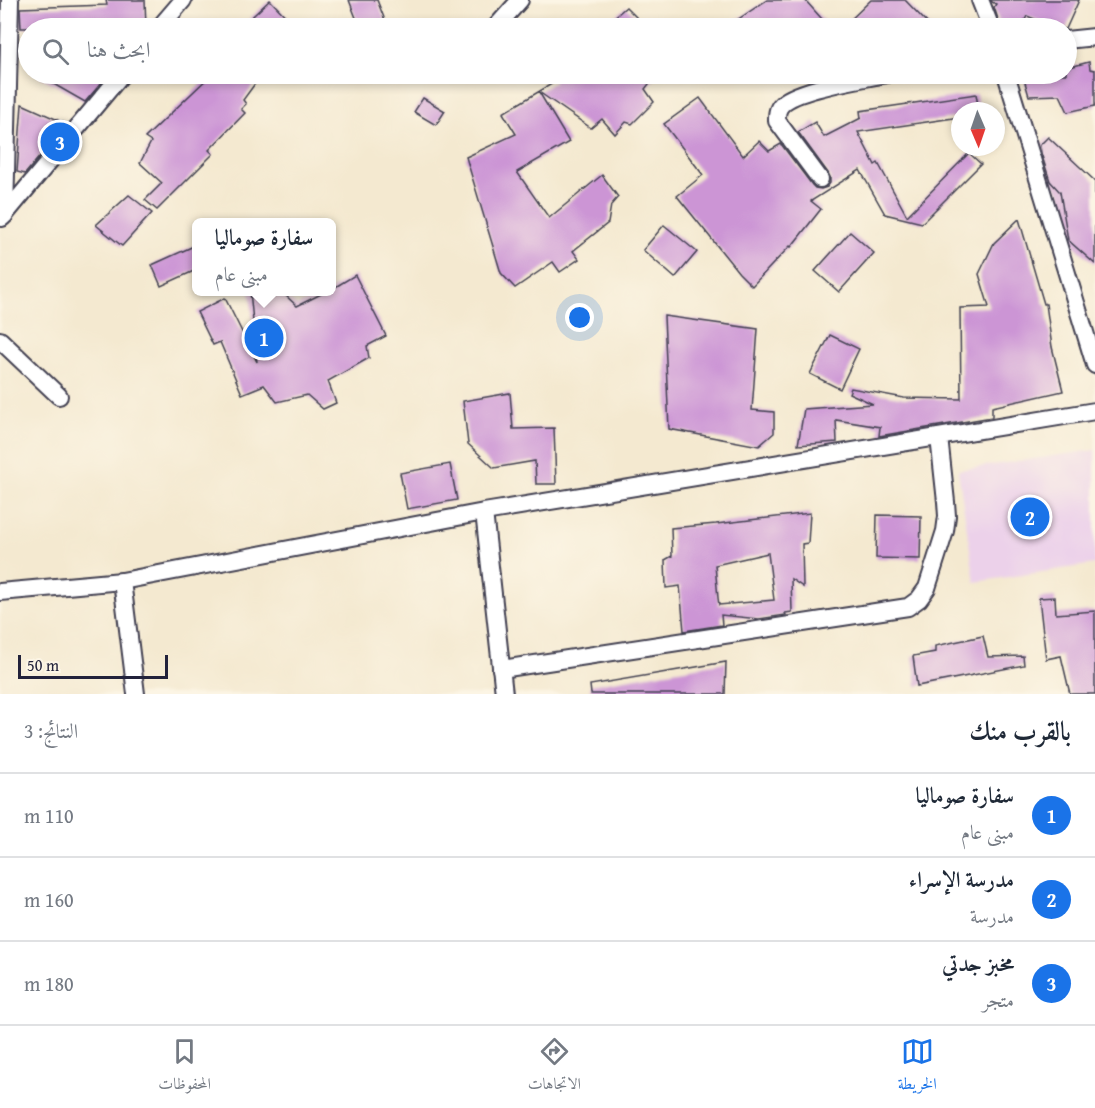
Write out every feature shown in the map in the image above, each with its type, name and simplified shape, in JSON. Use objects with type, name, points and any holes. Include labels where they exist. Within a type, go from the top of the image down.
[{"type":"street","points":[[2,218],[10,0]]},
{"type":"street","points":[[168,18],[183,0]]},
{"type":"street","points":[[504,18],[520,0]]},
{"type":"street","points":[[980,0],[987,18]]},
{"type":"street","points":[[1077,38],[1095,36]]},
{"type":"street","points":[[2,218],[114,84]]},
{"type":"street","points":[[820,179],[777,121],[777,112],[786,100],[808,91],[841,84]]},
{"type":"street","points":[[1009,84],[1095,365]]},
{"type":"street","points":[[0,340],[59,396]]},
{"type":"street","points":[[0,592],[122,581],[484,512],[1095,411]]},
{"type":"street","points":[[501,669],[908,607],[919,599],[927,588],[945,531],[947,516],[939,437]]},
{"type":"street","points":[[484,512],[504,694]]},
{"type":"street","points":[[122,581],[136,694]]},
{"type":"shaded area","points":[[1095,450],[1095,564],[975,582],[958,470]]},
{"type":"building","points":[[106,0],[145,0],[146,18],[20,18],[20,8],[107,5]]},
{"type":"building","points":[[270,0],[287,18],[251,18]]},
{"type":"building","points":[[349,0],[377,0],[384,18],[356,18]]},
{"type":"building","points":[[767,0],[805,0],[821,18],[740,18]]},
{"type":"building","points":[[871,0],[905,0],[922,18],[852,18]]},
{"type":"building","points":[[991,0],[1079,0],[1071,18],[1027,16],[1026,18],[998,18],[994,7],[996,4]]},
{"type":"building","points":[[626,7],[637,18],[613,18]]},
{"type":"building","points":[[1089,62],[1090,69],[1095,70],[1095,106],[1068,112],[1060,95],[1029,96],[1025,84],[1077,84],[1077,65]]},
{"type":"building","points":[[54,84],[100,84],[85,102]]},
{"type":"building","points":[[202,84],[255,84],[243,100],[246,104],[241,109],[245,113],[209,150],[213,154],[157,210],[145,200],[162,183],[140,163],[151,142],[145,138]]},
{"type":"building","points":[[552,84],[649,84],[645,89],[654,102],[632,124],[626,122],[615,134],[602,119],[591,128],[539,92],[569,142],[517,172],[549,218],[602,175],[618,197],[611,205],[608,223],[573,251],[579,259],[560,272],[553,262],[515,288],[501,273],[466,157],[516,134],[503,113]]},
{"type":"building","points":[[976,94],[977,102],[951,102],[951,118],[858,132],[875,165],[878,163],[907,216],[966,156],[972,156],[981,164],[922,223],[885,214],[860,170],[811,201],[821,209],[791,247],[752,286],[677,196],[703,175],[664,124],[700,98],[743,156],[759,141],[769,151],[781,144],[812,185],[821,189],[830,183],[830,177],[798,132],[815,122],[824,137],[861,118],[860,111]]},
{"type":"building","points":[[423,98],[445,111],[436,125],[414,112]]},
{"type":"building","points":[[22,104],[67,124],[25,174],[17,172]]},
{"type":"building","points":[[1048,137],[1095,181],[1095,264],[1068,240],[1060,192],[1050,181],[1041,153],[1040,145]]},
{"type":"building","points":[[129,195],[152,213],[122,246],[96,225]]},
{"type":"building","points":[[1019,219],[1044,304],[1046,304],[1052,347],[1063,391],[992,407],[992,417],[879,436],[880,427],[836,420],[837,442],[798,445],[804,409],[873,404],[849,393],[851,388],[904,398],[961,399],[960,308],[989,307],[979,274],[994,243]]},
{"type":"building","points":[[664,225],[697,252],[675,278],[643,250]]},
{"type":"building","points":[[850,232],[874,253],[839,292],[815,271]]},
{"type":"building","points":[[192,247],[192,272],[161,286],[152,265]]},
{"type":"building","points":[[355,275],[386,336],[367,346],[369,358],[328,381],[336,403],[323,409],[307,395],[277,402],[264,385],[242,394],[220,342],[213,345],[197,312],[225,298],[257,362],[250,296],[286,296],[297,306],[317,296],[336,296],[336,287]]},
{"type":"building","points":[[664,316],[758,329],[752,410],[774,412],[774,433],[759,446],[669,429]]},
{"type":"building","points":[[830,335],[859,349],[840,389],[810,374]]},
{"type":"building","points":[[510,393],[513,429],[554,428],[556,484],[536,484],[535,461],[494,468],[468,444],[463,401]]},
{"type":"building","points":[[450,464],[457,500],[407,509],[400,473]]},
{"type":"building","points":[[810,513],[808,543],[802,544],[803,587],[791,579],[792,612],[759,619],[721,615],[722,625],[684,631],[680,586],[666,588],[665,560],[672,556],[671,528]],"holes":[[[768,553],[774,600],[719,605],[715,565]]]},
{"type":"building","points":[[877,515],[921,516],[920,559],[876,558]]},
{"type":"building","points":[[1055,597],[1056,614],[1095,611],[1095,694],[1070,694],[1061,656],[1046,659],[1039,598]]},
{"type":"building","points":[[983,636],[988,657],[1023,656],[1024,665],[917,686],[913,656],[935,652],[935,646]]},
{"type":"building","points":[[726,662],[725,694],[591,694],[590,685]]},
{"type":"place","name":"مخبز جدتي","points":[[60,142]]},
{"type":"place","name":"سفارة صوماليا","points":[[264,338]]},
{"type":"place","name":"مدرسة الإسراء","points":[[1030,517]]}]
